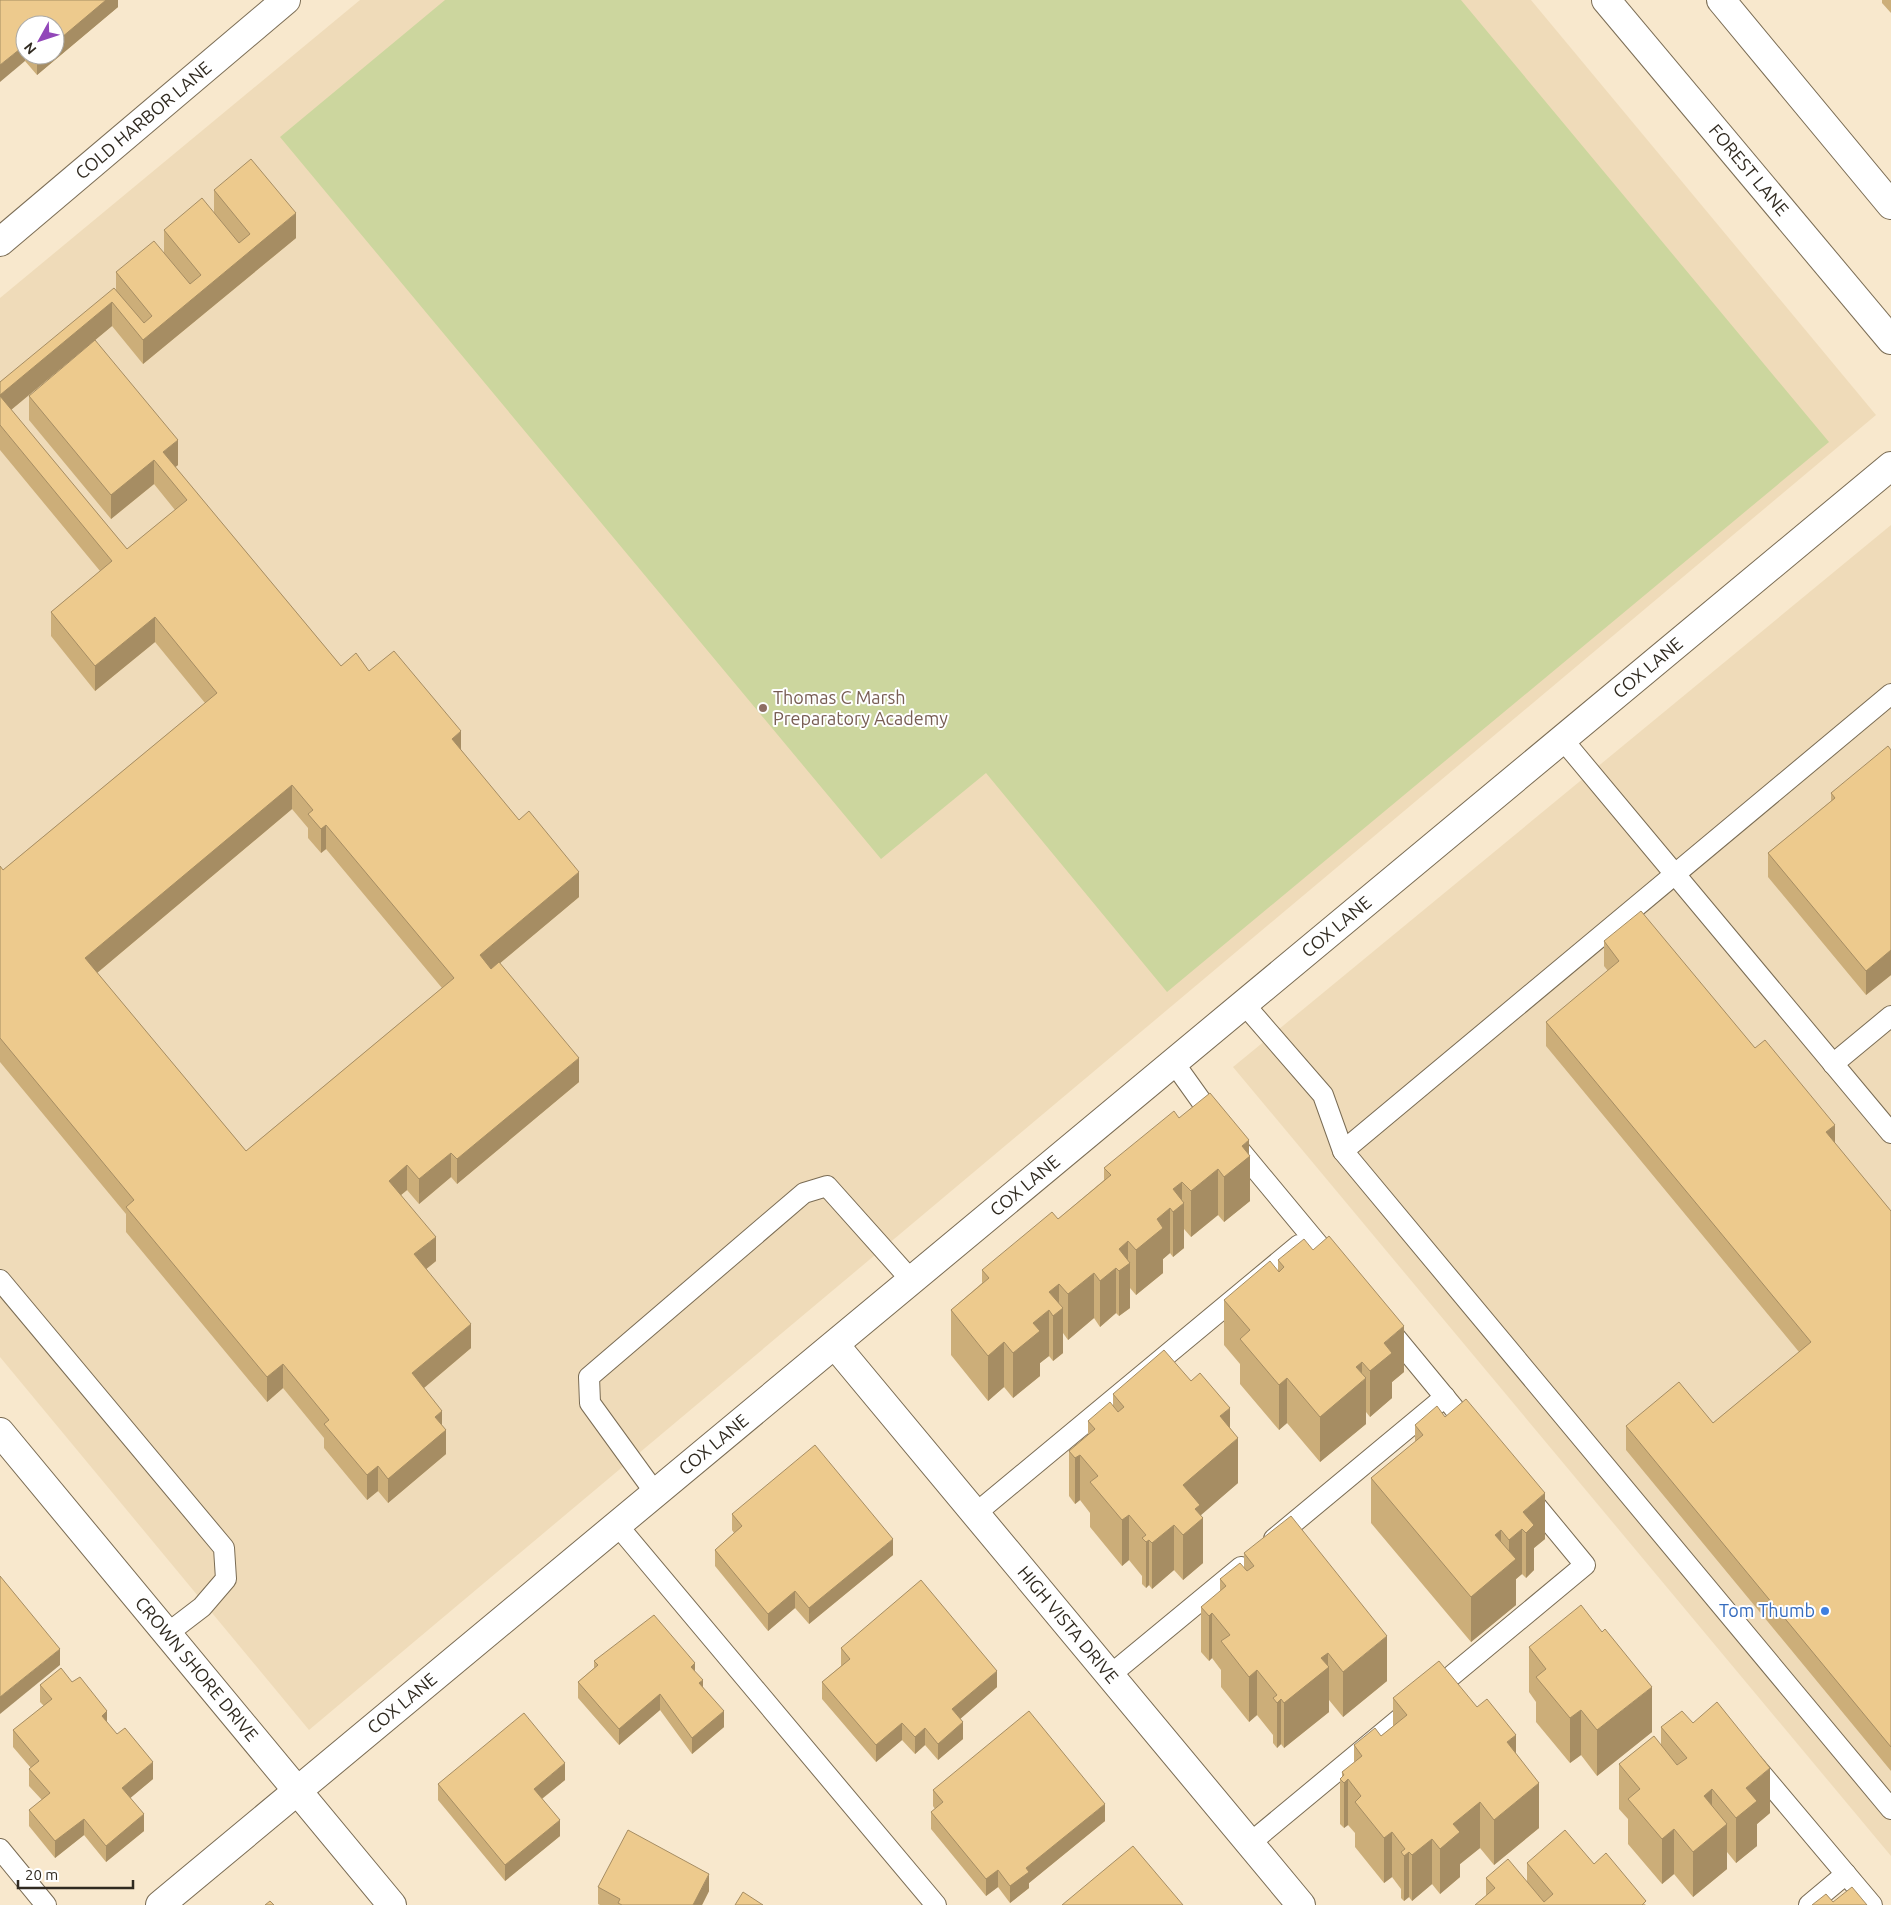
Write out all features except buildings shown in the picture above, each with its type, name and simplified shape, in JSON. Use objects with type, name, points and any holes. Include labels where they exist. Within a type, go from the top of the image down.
[{"type":"street","name":"COLD HARBOR LANE","points":[[1,238],[286,0]]},
{"type":"street","name":"FOREST LANE","points":[[1606,0],[1891,340]]},
{"type":"street","points":[[1720,0],[1891,205]]},
{"type":"street","name":"COX LANE","points":[[160,1905],[1891,466]]},
{"type":"street","name":"HIGH VISTA DRIVE","points":[[834,1345],[1301,1905]]},
{"type":"street","name":"CROWN SHORE DRIVE","points":[[0,1432],[392,1905]]},
{"type":"lane","points":[[1343,1151],[1891,694]]},
{"type":"lane","points":[[1563,740],[1891,1133]]},
{"type":"lane","points":[[1244,1004],[1323,1095],[1343,1151],[1891,1809]]},
{"type":"lane","points":[[1833,1064],[1891,1016]]},
{"type":"lane","points":[[1174,1063],[1214,1119],[1347,1279]]},
{"type":"lane","points":[[656,1494],[590,1403],[589,1377],[804,1193],[827,1186],[912,1281]]},
{"type":"lane","points":[[975,1514],[1311,1235]]},
{"type":"lane","points":[[0,1280],[224,1548],[226,1579],[202,1607],[168,1633]]},
{"type":"lane","points":[[1372,1309],[1483,1443]]},
{"type":"lane","points":[[1109,1676],[1445,1397]]},
{"type":"lane","points":[[1250,1844],[1585,1565],[1515,1481]]},
{"type":"lane","points":[[618,1526],[936,1905]]},
{"type":"lane","points":[[1748,1758],[1872,1905]]},
{"type":"lane","points":[[0,1849],[46,1905]]},
{"type":"lane","points":[[1809,1905],[1846,1874]]},
{"type":"shaded area","name":"Thomas C Marsh Preparatory Academy","points":[[360,0],[1531,0],[1876,415],[309,1730],[0,1357],[0,298]]},
{"type":"shaded area","points":[[1891,525],[1891,1856],[1233,1067]]},
{"type":"green space","points":[[445,0],[1461,0],[1829,442],[1167,992],[986,773],[881,859],[280,137]]},
{"type":"place","name":"Thomas C Marsh Preparatory Academy","points":[[763,708]]},
{"type":"place","name":"Tom Thumb","points":[[1825,1611]]}]
